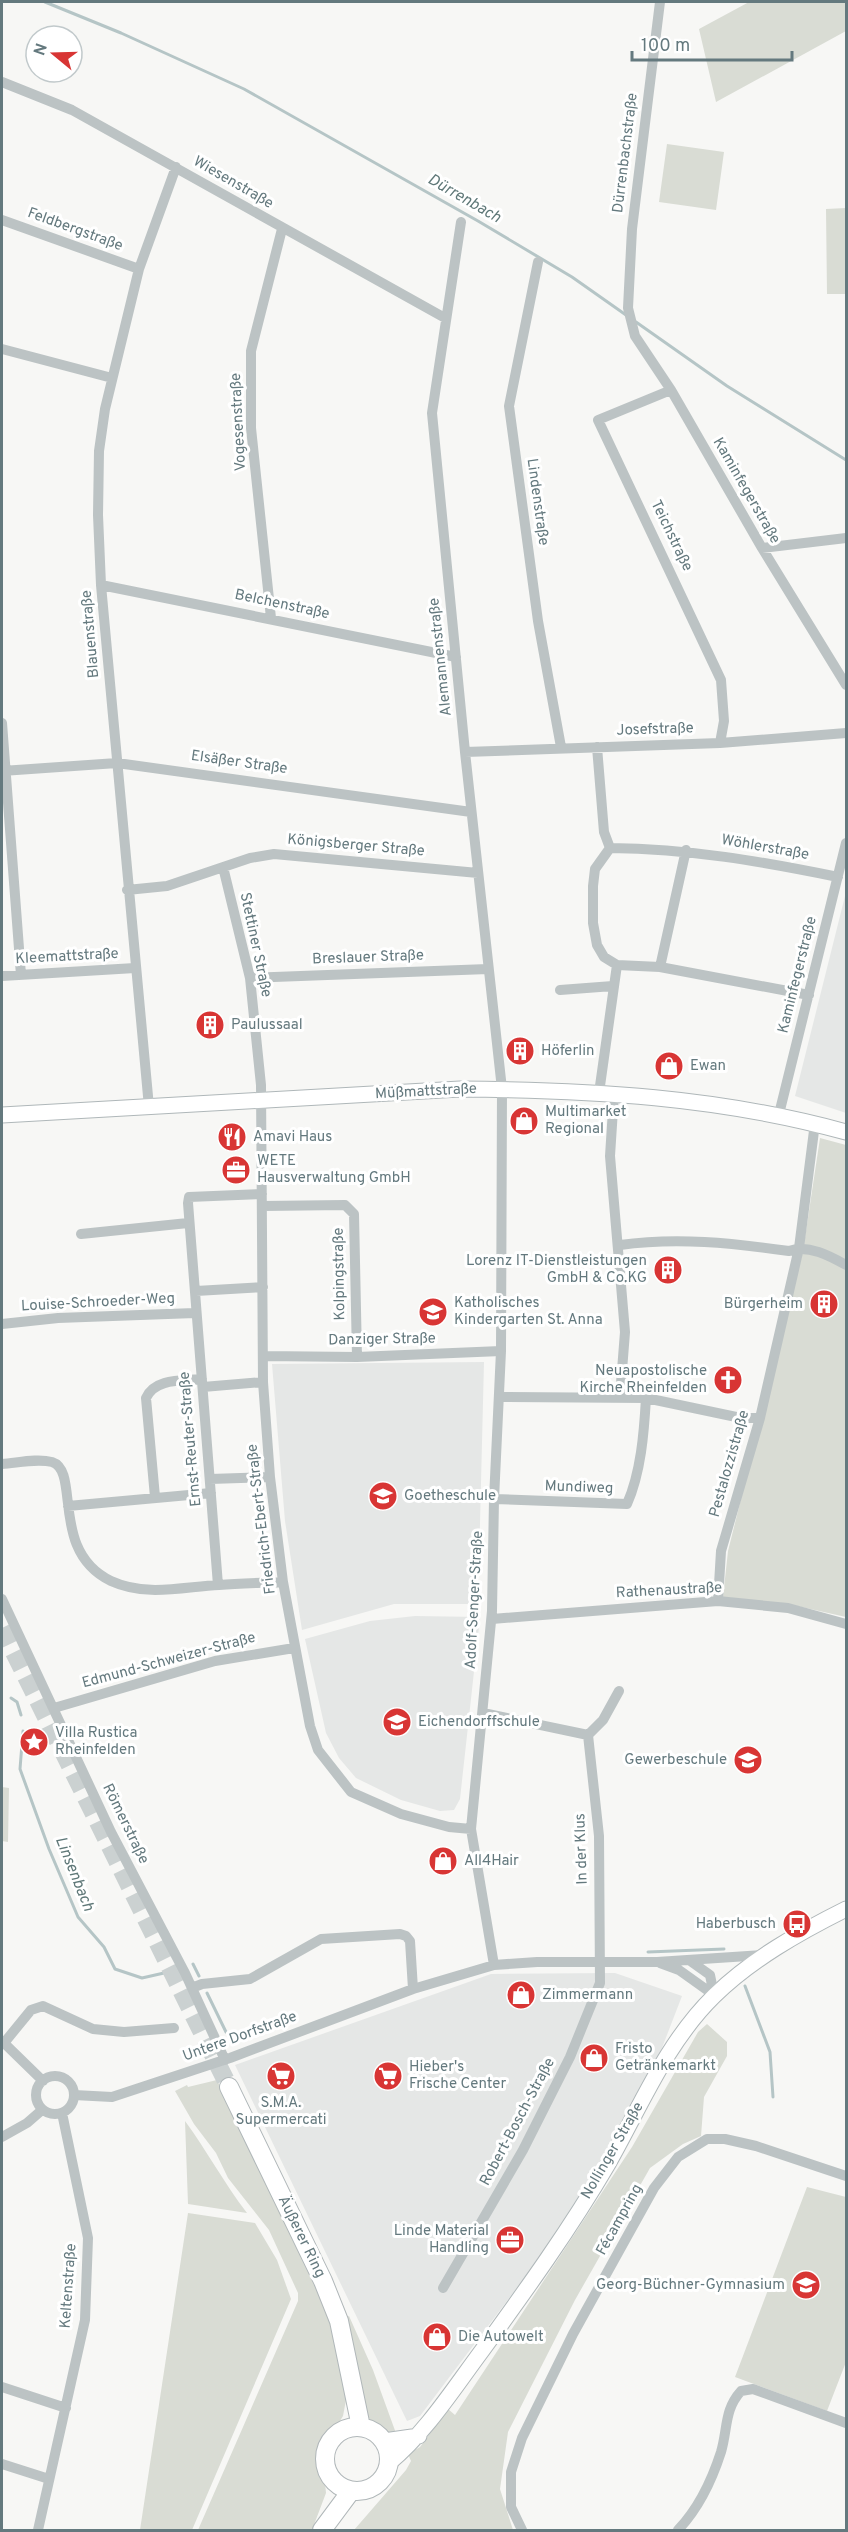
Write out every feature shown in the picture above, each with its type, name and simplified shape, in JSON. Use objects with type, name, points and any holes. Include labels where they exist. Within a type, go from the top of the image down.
[{"type":"main road","name":"Äußerer Ring","points":[[229,2087],[327,2291],[339,2322],[352,2394],[353,2428]]},
{"type":"main road","points":[[353,2428],[374,2431],[384,2441],[389,2463],[387,2472],[376,2485],[368,2489],[344,2488],[326,2471],[325,2454],[332,2438],[353,2428]]},
{"type":"main road","points":[[323,2527],[344,2488]]},
{"type":"street","name":"Dürrenbachstraße","points":[[628,308],[632,230],[660,2]]},
{"type":"street","name":"Wiesenstraße","points":[[2,82],[72,110],[445,318]]},
{"type":"street","name":"Blauenstraße","points":[[149,1107],[127,890],[101,585],[98,515],[99,451],[112,378],[139,269],[176,167]]},
{"type":"street","name":"Feldbergstraße","points":[[2,220],[139,269]]},
{"type":"street","name":"Alemannenstraße","points":[[461,222],[432,413],[471,812],[502,1089]]},
{"type":"street","name":"Vogesenstraße","points":[[271,618],[251,428],[251,351],[282,229]]},
{"type":"street","name":"Lindenstraße","points":[[538,262],[509,406],[538,621],[561,747]]},
{"type":"street","name":"Kaminfegerstraße","points":[[628,308],[635,336],[671,390],[762,548],[846,685]]},
{"type":"street","points":[[2,349],[112,378]]},
{"type":"street","name":"Teichstraße","points":[[671,390],[598,420],[721,680],[724,721],[720,742]]},
{"type":"street","points":[[762,548],[846,538]]},
{"type":"street","name":"Belchenstraße","points":[[101,585],[456,657]]},
{"type":"street","points":[[2,723],[21,975]]},
{"type":"street","name":"Josefstraße","points":[[465,752],[720,742],[846,733]]},
{"type":"street","points":[[597,747],[604,832],[610,848],[596,869],[593,923],[597,945],[604,957],[617,965],[660,967],[809,995]]},
{"type":"street","name":"Elsäßer Straße","points":[[4,771],[117,763],[471,812]]},
{"type":"street","name":"Kaminfegerstraße","points":[[779,1114],[846,843]]},
{"type":"street","name":"Wöhlerstraße","points":[[610,848],[686,850],[838,877]]},
{"type":"street","points":[[660,967],[686,850]]},
{"type":"street","name":"Königsberger Straße","points":[[127,890],[167,886],[258,857],[302,855],[478,873]]},
{"type":"street","name":"Stettiner Straße","points":[[223,867],[250,978],[262,1102]]},
{"type":"street","points":[[617,965],[613,986],[607,1093],[625,1332],[620,1396]]},
{"type":"street","name":"Kleemattstraße","points":[[2,976],[135,968]]},
{"type":"street","name":"Breslauer Straße","points":[[250,978],[488,969]]},
{"type":"street","points":[[560,990],[613,986]]},
{"type":"street","name":"Müßmattstraße","points":[[2,1115],[460,1089],[502,1089],[607,1093],[740,1107],[779,1114],[846,1132]]},
{"type":"street","name":"Adolf-Senger-Straße","points":[[494,1965],[471,1828],[474,1772],[483,1713],[492,1619],[494,1499],[501,1351],[502,1089]]},
{"type":"street","name":"Friedrich-Ebert-Straße","points":[[262,1102],[263,1382],[270,1477],[283,1582],[310,1726],[318,1750],[351,1792],[401,1814],[449,1827],[471,1828]]},
{"type":"street","name":"Pestalozzistraße","points":[[718,1601],[721,1551],[760,1418],[799,1248],[815,1124]]},
{"type":"street","name":"Ernst-Reuter-Straße","points":[[218,1585],[203,1383],[195,1313],[196,1291],[188,1223],[189,1197],[262,1194]]},
{"type":"street","name":"Kolpingstraße","points":[[263,1206],[345,1205],[354,1214],[357,1357]]},
{"type":"street","points":[[81,1234],[188,1223]]},
{"type":"street","points":[[620,1245],[664,1239],[716,1242],[789,1251],[799,1248],[828,1256],[846,1265]]},
{"type":"street","points":[[196,1291],[263,1287]]},
{"type":"street","name":"Louise-Schroeder-Weg","points":[[2,1324],[58,1318],[195,1313]]},
{"type":"street","name":"Danziger Straße","points":[[263,1356],[357,1357],[501,1351]]},
{"type":"street","points":[[155,1497],[146,1398],[150,1389],[159,1384],[263,1382]]},
{"type":"street","points":[[499,1397],[620,1396],[646,1398],[741,1418],[760,1418]]},
{"type":"street","name":"Mundiweg","points":[[494,1499],[627,1504],[636,1473],[644,1430],[646,1398]]},
{"type":"street","points":[[2,1464],[54,1462],[65,1475],[69,1506],[68,1521],[77,1550],[87,1563],[110,1580],[140,1591],[283,1582]]},
{"type":"street","points":[[210,1479],[270,1477]]},
{"type":"street","points":[[69,1506],[211,1493]]},
{"type":"street","name":"Römerstraße","points":[[2,1599],[111,1832],[192,1988],[225,2060]]},
{"type":"street","name":"Rathenaustraße","points":[[492,1619],[718,1601],[788,1608],[846,1623]]},
{"type":"street","name":"Edmund-Schweizer-Straße","points":[[54,1708],[215,1661],[294,1648]]},
{"type":"street","points":[[483,1713],[588,1735],[603,1720],[619,1691]]},
{"type":"street","name":"In der Klus","points":[[588,1735],[599,1836],[598,1962]]},
{"type":"street","name":"Nollinger Straße","points":[[389,2463],[419,2436],[552,2254],[608,2163],[678,2038],[714,1995],[763,1955],[846,1909]]},
{"type":"street","points":[[192,1988],[202,1984],[250,1979],[321,1939],[400,1934],[406,1936],[410,1941],[413,1989]]},
{"type":"street","name":"Untere Dorfstraße","points":[[74,2095],[112,2097],[225,2060],[413,1989],[494,1965],[657,1962],[763,1955]]},
{"type":"street","points":[[688,1959],[710,1975],[714,1995]]},
{"type":"street","name":"Robert-Bosch-Straße","points":[[443,2288],[523,2150],[570,2057],[600,1983],[598,1962]]},
{"type":"street","name":"Untere Dorfstraße","points":[[657,1962],[679,1970],[714,1995]]},
{"type":"street","points":[[43,2081],[3,2042],[31,2010],[43,2006],[93,2029],[124,2032],[174,2028]]},
{"type":"street","points":[[54,2076],[64,2079],[72,2087],[74,2095],[72,2103],[62,2113],[51,2114],[42,2109],[36,2096],[43,2081],[54,2076]]},
{"type":"street","points":[[2,2137],[27,2123],[42,2109]]},
{"type":"street","name":"Keltenstraße","points":[[38,2530],[84,2319],[88,2238],[62,2113]]},
{"type":"street","name":"Fécampring","points":[[522,2530],[511,2507],[511,2472],[522,2438],[545,2386],[590,2303],[654,2188],[678,2157],[707,2139],[725,2139],[756,2146],[846,2176]]},
{"type":"street","points":[[2,2387],[66,2408]]},
{"type":"street","points":[[678,2530],[702,2498],[721,2451],[730,2403],[741,2391],[753,2389],[846,2422]]},
{"type":"street","points":[[384,2441],[401,2441],[419,2436]]},
{"type":"street","points":[[2,2464],[49,2479]]},
{"type":"shaded area","points":[[749,2],[846,2],[846,31],[716,102],[699,29]]},
{"type":"shaded area","points":[[667,144],[724,152],[716,210],[659,202]]},
{"type":"shaded area","points":[[846,208],[846,294],[827,294],[826,209]]},
{"type":"shaded area","points":[[846,892],[846,1113],[795,1096]]},
{"type":"shaded area","points":[[820,1138],[846,1145],[846,1617],[788,1604],[723,1597],[728,1551],[803,1251]]},
{"type":"shaded area","name":"Goetheschule","points":[[484,1362],[478,1604],[394,1604],[302,1630],[285,1521],[272,1364]]},
{"type":"shaded area","name":"Eichendorffschule","points":[[415,1616],[480,1617],[460,1799],[454,1810],[440,1811],[401,1800],[356,1778],[339,1758],[326,1733],[305,1639],[370,1621]]},
{"type":"shaded area","points":[[2,1787],[9,1788],[8,1842],[2,1841]]},
{"type":"shaded area","points":[[615,1973],[682,1996],[655,2066],[560,2231],[420,2416],[407,2421],[235,2065],[491,1974]]},
{"type":"shaded area","points":[[707,2024],[727,2042],[727,2056],[704,2097],[701,2136],[683,2144],[650,2168],[575,2300],[508,2432],[500,2489],[513,2530],[354,2530],[406,2470],[411,2461],[408,2454],[420,2447],[448,2409],[455,2415],[632,2147],[698,2032]]},
{"type":"shaded area","points":[[217,2080],[323,2298],[342,2363],[346,2400],[343,2416],[322,2450],[326,2493],[312,2530],[198,2530],[298,2301],[298,2293],[269,2230],[228,2178],[216,2153],[194,2124],[175,2091],[187,2085],[188,2087]]},
{"type":"shaded area","points":[[185,2121],[231,2190],[247,2213],[188,2204]]},
{"type":"shaded area","name":"Georg-Büchner-Gymnasium","points":[[807,2187],[846,2197],[846,2362],[827,2411],[735,2377]]},
{"type":"shaded area","points":[[188,2213],[255,2223],[277,2260],[291,2299],[192,2530],[140,2530]]},
{"type":"shaded area","points":[[349,2316],[373,2370],[397,2436],[376,2427],[364,2408],[344,2318]]},
{"type":"waterway","name":"Dürrenbach","points":[[45,2],[121,33],[244,89],[478,221],[572,277],[626,315]]},
{"type":"waterway","name":"Dürrenbach","points":[[636,322],[727,386],[846,460]]},
{"type":"waterway","points":[[11,1698],[17,1702],[21,1715]]},
{"type":"waterway","name":"Linsenbach","points":[[23,1731],[20,1769],[49,1849],[78,1917],[104,1947],[115,1969],[142,1978],[164,1973]]},
{"type":"waterway","points":[[648,1952],[724,1949]]},
{"type":"waterway","points":[[193,1964],[199,1976]]},
{"type":"waterway","points":[[745,1986],[770,2052],[773,2097]]},
{"type":"waterway","points":[[207,1993],[226,2032]]},
{"type":"tunnel","points":[[2,1628],[229,2087]]},
{"type":"place","name":"Paulussaal","points":[[210,1025]]},
{"type":"place","name":"Höferlin","points":[[520,1051]]},
{"type":"place","name":"Ewan","points":[[669,1066]]},
{"type":"place","name":"Multimarket Regional","points":[[524,1121]]},
{"type":"place","name":"Amavi Haus","points":[[232,1137]]},
{"type":"place","name":"WETE Hausverwaltung GmbH","points":[[236,1170]]},
{"type":"place","name":"Lorenz IT-Dienstleistungen GmbH & Co.KG","points":[[668,1270]]},
{"type":"place","name":"Bürgerheim","points":[[824,1304]]},
{"type":"place","name":"Katholisches Kindergarten St. Anna","points":[[433,1312]]},
{"type":"place","name":"Neuapostolische Kirche Rheinfelden","points":[[728,1380]]},
{"type":"place","name":"Goetheschule","points":[[383,1496]]},
{"type":"place","name":"Eichendorffschule","points":[[397,1722]]},
{"type":"place","name":"Villa Rustica Rheinfelden","points":[[34,1742]]},
{"type":"place","name":"Gewerbeschule","points":[[748,1760]]},
{"type":"place","name":"All4Hair","points":[[443,1861]]},
{"type":"place","name":"Haberbusch","points":[[797,1924]]},
{"type":"place","name":"Zimmermann","points":[[521,1995]]},
{"type":"place","name":"Fristo Getränkemarkt","points":[[594,2058]]},
{"type":"place","name":"S.M.A. Supermercati","points":[[281,2076]]},
{"type":"place","name":"Hieber's Frische Center","points":[[388,2076]]},
{"type":"place","name":"Linde Material Handling","points":[[510,2240]]},
{"type":"place","name":"Georg-Büchner-Gymnasium","points":[[806,2285]]},
{"type":"place","name":"Die Autowelt","points":[[437,2337]]}]
